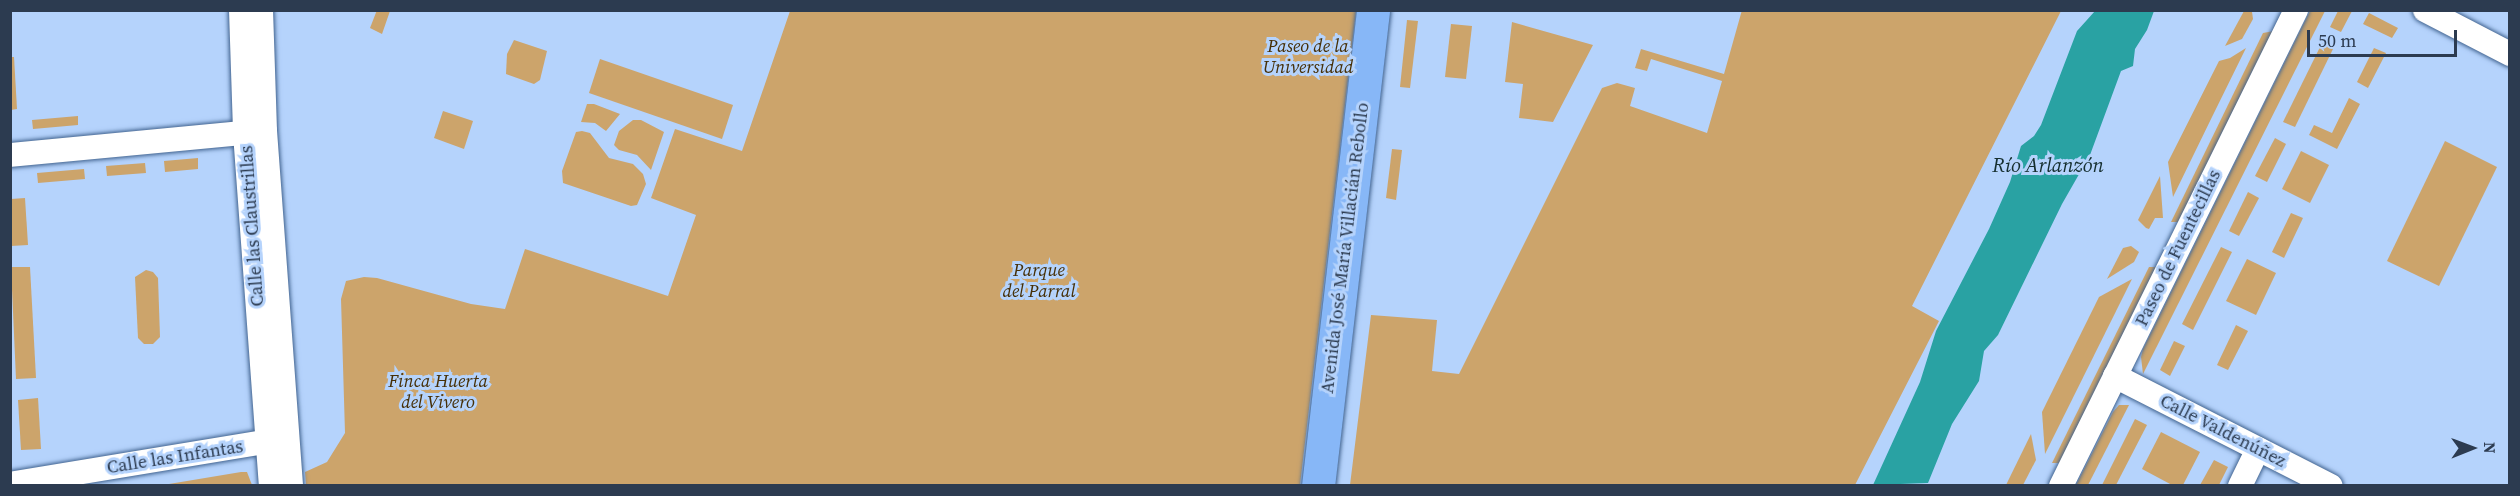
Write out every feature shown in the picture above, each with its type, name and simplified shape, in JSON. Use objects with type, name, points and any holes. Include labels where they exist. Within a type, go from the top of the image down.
[{"type":"highway","name":"Avenida José María Villacián Rebollo","points":[[1318,486],[1373,10]]},
{"type":"street","name":"Calle las Claustrillas","points":[[241,10],[255,132],[278,440]]},
{"type":"street","name":"Calle las Claustrillas","points":[[261,10],[253,136],[257,145],[262,204],[272,232],[278,440]]},
{"type":"street","name":"Paseo de Fuentecillas","points":[[2061,486],[2296,10]]},
{"type":"street","points":[[2424,10],[2510,54]]},
{"type":"street","points":[[10,155],[255,132]]},
{"type":"street","name":"Calle Valdenúñez","points":[[2115,376],[2331,486]]},
{"type":"street","points":[[271,486],[278,440]]},
{"type":"street","points":[[278,440],[291,486]]},
{"type":"street","name":"Calle las Infantas","points":[[10,484],[278,440],[282,486]]},
{"type":"street","points":[[2240,486],[2258,449]]},
{"type":"green space","points":[[377,10],[390,11],[382,34],[370,28]]},
{"type":"green space","points":[[1742,10],[2061,11],[1912,306],[1939,321],[1855,485],[1350,485],[1371,315],[1437,320],[1432,371],[1459,374],[1602,88],[1617,83],[1635,88],[1630,106],[1707,133],[1722,81],[1651,59],[1647,71],[1635,68],[1641,49],[1724,74]]},
{"type":"green space","name":"Parque del Parral","points":[[790,11],[1356,11],[1300,485],[306,485],[305,472],[327,462],[345,433],[341,299],[346,281],[364,277],[377,278],[471,304],[505,309],[525,249],[668,296],[696,215],[651,198],[675,129],[742,151]]},
{"type":"green space","points":[[2244,11],[2252,12],[2253,19],[2242,39],[2225,46]]},
{"type":"green space","points":[[2310,11],[2325,11],[2143,374],[2141,357],[2143,349]]},
{"type":"green space","points":[[2338,11],[2352,11],[2341,32],[2330,27]]},
{"type":"green space","points":[[2369,13],[2398,28],[2392,38],[2363,24]]},
{"type":"green space","points":[[1407,20],[1418,21],[1410,88],[1400,87]]},
{"type":"green space","points":[[1512,22],[1593,45],[1553,122],[1519,118],[1523,84],[1505,82]]},
{"type":"green space","points":[[1451,24],[1472,26],[1466,79],[1445,77]]},
{"type":"green space","points":[[2274,31],[2180,222],[2171,222],[2263,33]]},
{"type":"green space","points":[[514,40],[547,51],[540,80],[534,84],[506,74],[507,54]]},
{"type":"green space","points":[[2322,43],[2333,49],[2295,127],[2283,122]]},
{"type":"green space","points":[[2246,48],[2173,197],[2168,162],[2219,61],[2230,58]]},
{"type":"green space","points":[[2374,48],[2386,53],[2368,88],[2357,82]]},
{"type":"green space","points":[[11,57],[14,57],[17,109],[11,110]]},
{"type":"green space","points":[[600,59],[733,105],[722,139],[589,93]]},
{"type":"green space","points":[[2349,98],[2360,104],[2337,149],[2309,135],[2314,125],[2332,133]]},
{"type":"green space","points":[[587,104],[594,104],[620,114],[606,131],[595,123],[581,122]]},
{"type":"green space","points":[[443,111],[473,121],[464,149],[434,138]]},
{"type":"green space","points":[[78,116],[78,125],[33,129],[32,120]]},
{"type":"green space","points":[[633,120],[641,120],[664,132],[651,170],[637,155],[619,150],[614,145],[619,131]]},
{"type":"green space","points":[[576,132],[590,133],[609,158],[633,164],[643,174],[646,184],[637,205],[631,206],[563,183],[562,171]]},
{"type":"green space","points":[[2275,138],[2286,144],[2267,182],[2255,176]]},
{"type":"green space","points":[[2445,141],[2497,167],[2439,286],[2387,261]]},
{"type":"green space","points":[[1392,149],[1402,150],[1396,200],[1386,198]]},
{"type":"green space","points":[[2301,151],[2329,165],[2310,203],[2282,189]]},
{"type":"green space","points":[[198,158],[198,169],[165,172],[164,161]]},
{"type":"green space","points":[[145,163],[146,173],[107,176],[106,166]]},
{"type":"green space","points":[[84,169],[85,179],[38,183],[37,173]]},
{"type":"green space","points":[[2160,176],[2163,218],[2155,218],[2149,229],[2138,220]]},
{"type":"green space","points":[[2248,192],[2259,198],[2239,236],[2229,231]]},
{"type":"green space","points":[[25,198],[28,245],[11,246],[11,199]]},
{"type":"green space","points":[[2291,213],[2303,218],[2284,258],[2272,252]]},
{"type":"green space","points":[[2131,246],[2139,252],[2134,262],[2107,279],[2123,248]]},
{"type":"green space","points":[[2221,247],[2232,252],[2193,330],[2182,324]]},
{"type":"green space","points":[[2247,259],[2276,273],[2256,315],[2226,301]]},
{"type":"green space","points":[[11,267],[30,267],[36,378],[16,379]]},
{"type":"green space","points":[[2149,267],[2158,267],[2060,463],[2052,463]]},
{"type":"green space","points":[[146,270],[153,272],[158,278],[160,337],[153,344],[144,344],[138,338],[135,277]]},
{"type":"green space","points":[[2132,279],[2045,454],[2042,412],[2099,297]]},
{"type":"green space","points":[[2236,325],[2248,331],[2228,370],[2217,365]]},
{"type":"green space","points":[[2174,341],[2185,346],[2170,376],[2160,370]]},
{"type":"green space","points":[[38,398],[41,449],[21,450],[18,400]]},
{"type":"green space","points":[[2119,405],[2129,405],[2088,485],[2076,485],[2113,412]]},
{"type":"green space","points":[[2135,419],[2147,425],[2116,485],[2102,485]]},
{"type":"green space","points":[[2161,432],[2200,452],[2183,485],[2172,485],[2142,469]]},
{"type":"green space","points":[[2031,434],[2036,460],[2023,485],[2006,485]]},
{"type":"green space","points":[[2214,460],[2228,467],[2219,485],[2200,485]]},
{"type":"green space","points":[[241,472],[247,472],[252,485],[163,485]]},
{"type":"water","name":"Río Arlanzón","points":[[2095,11],[2154,11],[2147,30],[2135,49],[2133,66],[2121,71],[2090,155],[2062,204],[1998,335],[1984,351],[1979,381],[1952,424],[1928,483],[1873,485],[1920,382],[1936,331],[1989,229],[2010,182],[2021,146],[2034,136],[2041,125],[2077,31]]},
{"type":"park label","name":"Paseo de la Universidad","points":[[1308,57]]},
{"type":"park label","name":"Finca Huerta del Vivero","points":[[438,392]]}]
